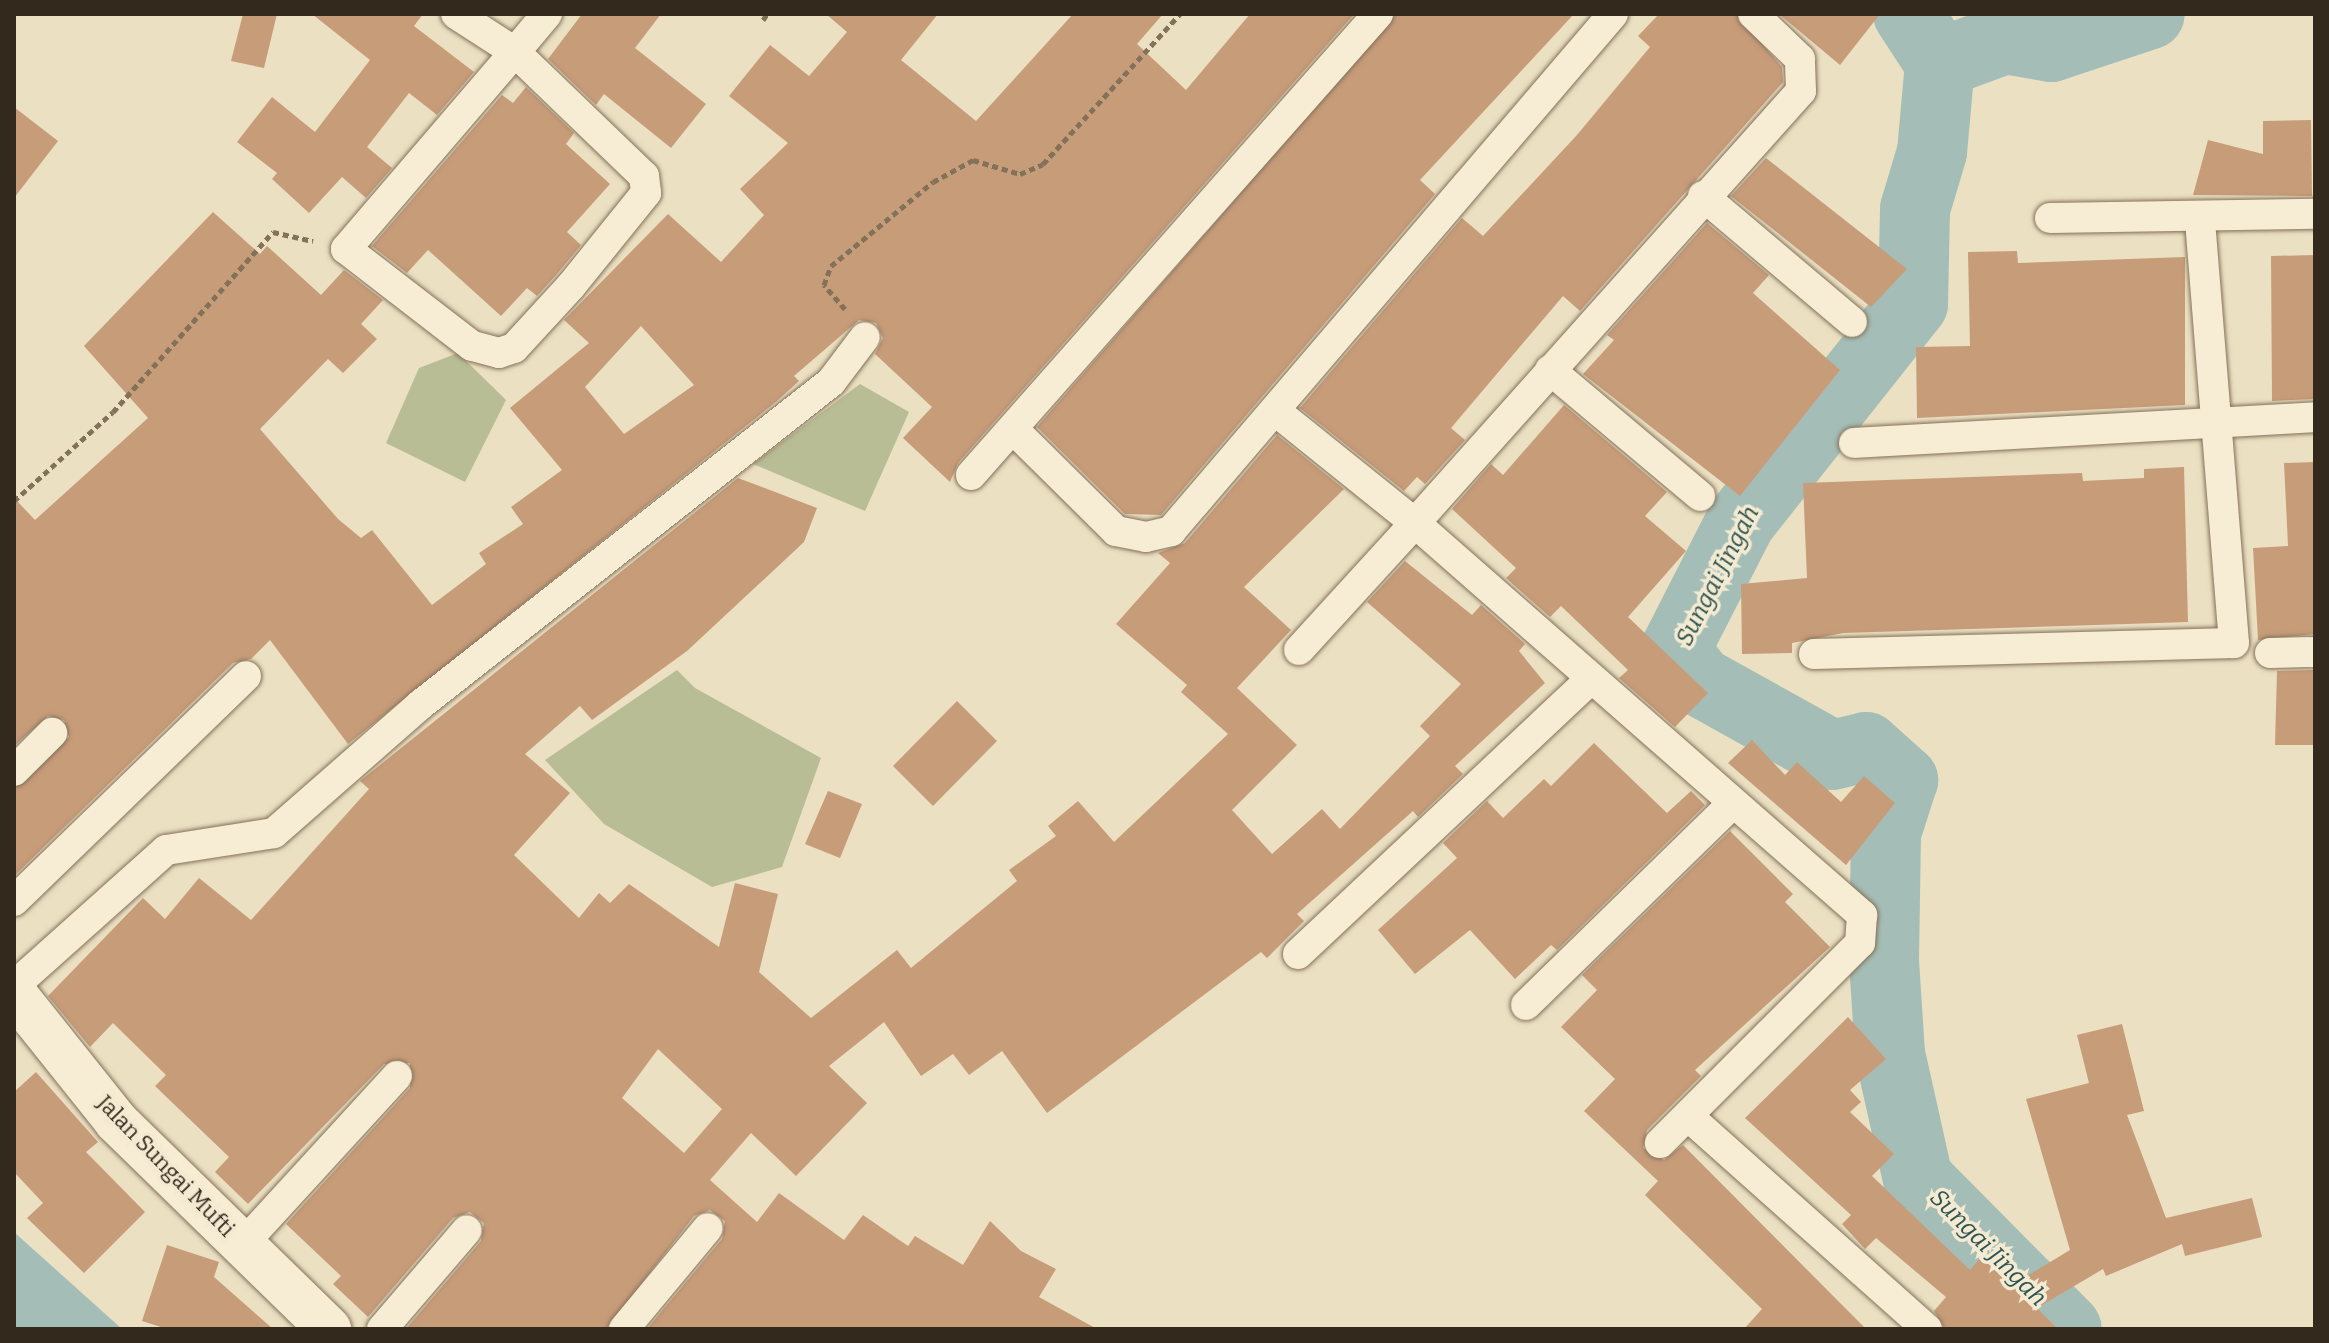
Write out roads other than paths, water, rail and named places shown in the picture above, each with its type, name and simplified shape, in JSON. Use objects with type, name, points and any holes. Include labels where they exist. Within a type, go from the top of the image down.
[{"type":"street","points":[[456,14],[515,52],[644,176],[646,193],[571,286],[514,348],[483,352],[346,249],[515,52],[547,14]]},
{"type":"street","points":[[971,475],[1378,14]]},
{"type":"street","points":[[1013,429],[1116,531],[1146,537],[1171,531],[1196,508],[1278,413],[1613,14]]},
{"type":"street","points":[[1299,650],[1805,81],[1800,59],[1753,14]]},
{"type":"street","points":[[1703,196],[1852,322]]},
{"type":"street","points":[[2050,218],[2315,214]]},
{"type":"street","points":[[1814,654],[2234,643],[2221,420],[2200,218]]},
{"type":"street","points":[[14,986],[166,850],[274,833],[420,705],[831,382],[865,337]]},
{"type":"street","points":[[1550,370],[1700,496]]},
{"type":"street","points":[[1278,413],[1415,523],[1590,680],[1852,904],[1865,934],[1660,1143]]},
{"type":"street","points":[[1854,443],[2315,417]]},
{"type":"street","points":[[2270,653],[2315,652]]},
{"type":"street","points":[[14,901],[246,676]]},
{"type":"street","points":[[1298,954],[1590,680]]},
{"type":"street","points":[[14,771],[52,733]]},
{"type":"street","points":[[1526,1005],[1733,803]]},
{"type":"street","name":"Jalan Sungai Mufti","points":[[14,993],[116,1121],[329,1329]]},
{"type":"street","points":[[243,1244],[397,1076]]},
{"type":"street","points":[[1688,1116],[1927,1329]]},
{"type":"street","points":[[624,1329],[708,1228]]},
{"type":"street","points":[[382,1329],[467,1230]]},
{"type":"water","points":[[14,1232],[122,1329],[14,1329]]},
{"type":"waterway","name":"Sungai Jingah","points":[[1908,14],[1940,63],[1932,152],[1915,209],[1913,304],[1741,521],[1675,650],[1699,681],[1832,755],[1866,747],[1903,780],[1886,833],[1884,961],[1890,1054],[1918,1179],[2067,1329]]},
{"type":"waterway","points":[[1940,63],[2005,39],[2051,47],[2150,14]]}]
